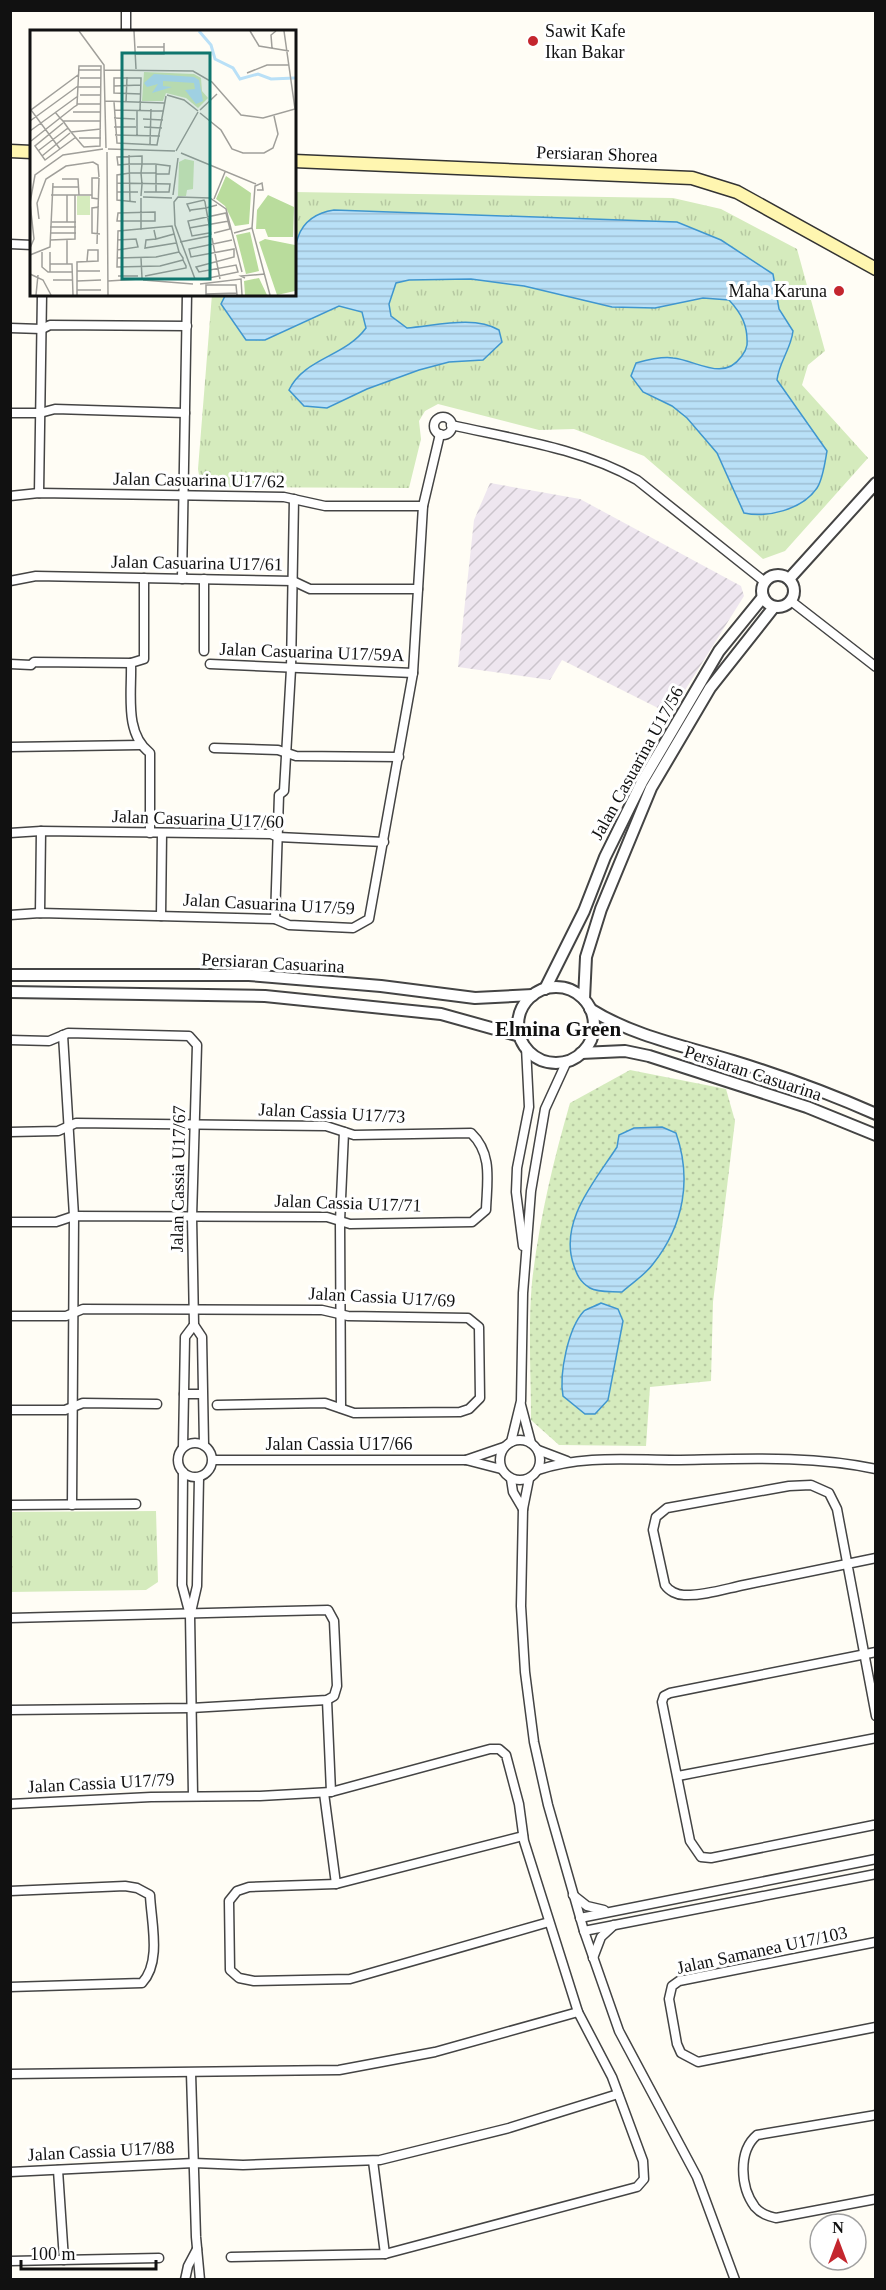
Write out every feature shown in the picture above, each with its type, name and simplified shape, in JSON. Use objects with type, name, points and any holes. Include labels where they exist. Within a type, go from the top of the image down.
[{"type":"main road","points":[[10,151],[30,152]]},
{"type":"main road","name":"Persiaran Shorea","points":[[296,161],[692,178],[737,192],[876,269]]},
{"type":"street","points":[[126,10],[126,30]]},
{"type":"street","points":[[10,244],[30,245]]},
{"type":"street","points":[[39,493],[42,296]]},
{"type":"street","points":[[182,579],[187,296]]},
{"type":"street","points":[[10,328],[42,329],[50,325],[187,326]]},
{"type":"street","points":[[10,413],[40,413],[55,410],[185,413]]},
{"type":"street","points":[[451,425],[448,432],[440,434],[435,428],[436,420],[447,418],[451,425],[571,453],[621,471],[637,480],[765,582]]},
{"type":"street","name":"Jalan Casuarina U17/59","points":[[10,915],[275,919],[289,925],[353,928],[364,924],[373,910],[413,673],[423,506],[440,434]]},
{"type":"street","points":[[789,579],[876,483]]},
{"type":"street","name":"Jalan Casuarina U17/62","points":[[10,496],[39,493],[183,494],[294,499],[325,506],[423,506]]},
{"type":"street","points":[[275,919],[278,837],[291,669],[294,499]]},
{"type":"street","points":[[779,575],[789,579],[794,588],[791,601],[785,606],[774,607],[763,597],[765,582],[779,575]]},
{"type":"street","name":"Jalan Casuarina U17/61","points":[[10,581],[36,576],[204,579],[292,581],[310,589],[418,589]]},
{"type":"street","points":[[10,664],[31,665],[34,662],[131,663],[144,659],[144,578]]},
{"type":"street","name":"Jalan Casuarina U17/59A","points":[[204,579],[204,651]]},
{"type":"street","name":"Jalan Casuarina U17/56","points":[[545,989],[584,911],[605,857],[656,757],[719,651],[763,597]]},
{"type":"street","points":[[791,601],[876,667]]},
{"type":"street","name":"Jalan Casuarina U17/56","points":[[587,1004],[586,957],[601,909],[651,788],[710,688],[774,607]]},
{"type":"street","points":[[131,663],[133,730],[140,745],[150,753],[150,833]]},
{"type":"street","name":"Jalan Casuarina U17/59A","points":[[210,664],[282,665],[291,669],[413,673]]},
{"type":"street","points":[[10,747],[140,745]]},
{"type":"street","points":[[214,748],[285,752],[296,756],[399,757]]},
{"type":"street","points":[[40,914],[41,831]]},
{"type":"street","name":"Jalan Casuarina U17/60","points":[[10,833],[41,831],[271,834],[278,837],[384,842]]},
{"type":"street","points":[[161,916],[162,833]]},
{"type":"street","name":"Persiaran Casuarina","points":[[10,975],[249,975],[381,986],[475,998],[533,995]]},
{"type":"street","points":[[566,988],[587,1004],[594,1018],[592,1037],[581,1053],[567,1061],[544,1060],[526,1047],[520,1036],[520,1013],[533,995],[545,989],[566,988]]},
{"type":"street","name":"Persiaran Casuarina","points":[[10,992],[265,996],[441,1014],[520,1036]]},
{"type":"street","name":"Persiaran Casuarina","points":[[587,1004],[611,1021],[652,1037],[810,1086],[876,1114]]},
{"type":"street","points":[[10,1040],[49,1041],[63,1035],[75,1216],[72,1505]]},
{"type":"street","name":"Jalan Cassia U17/67","points":[[63,1035],[189,1036],[197,1045],[192,1217],[194,1325],[202,1337],[204,1445]]},
{"type":"street","points":[[525,1265],[516,1192],[517,1168],[529,1107],[526,1047]]},
{"type":"street","name":"Persiaran Casuarina","points":[[581,1053],[626,1051],[649,1056],[807,1107],[876,1135]]},
{"type":"street","points":[[567,1061],[544,1109],[531,1191],[525,1265],[521,1401],[531,1443],[538,1450],[567,1461]]},
{"type":"street","name":"Jalan Cassia U17/73","points":[[10,1132],[58,1131],[76,1123],[326,1126],[354,1135],[471,1133],[482,1144],[487,1161]]},
{"type":"street","points":[[218,1405],[325,1402],[341,1408],[340,1221],[344,1132]]},
{"type":"street","name":"Jalan Cassia U17/71","points":[[10,1222],[56,1222],[75,1216],[327,1217],[350,1224],[472,1222],[486,1210],[487,1161]]},
{"type":"street","name":"Jalan Cassia U17/69","points":[[10,1316],[66,1316],[83,1309],[322,1310],[340,1314],[468,1318],[479,1327],[480,1398],[469,1409],[460,1412],[354,1413],[341,1408]]},
{"type":"street","name":"Jalan Cassia U17/67","points":[[183,1447],[185,1337],[194,1325]]},
{"type":"street","points":[[184,1394],[202,1394]]},
{"type":"street","points":[[521,1401],[508,1444],[499,1458],[501,1469],[511,1479],[513,1492],[523,1509]]},
{"type":"street","points":[[10,1410],[65,1410],[83,1403],[158,1404]]},
{"type":"street","points":[[508,1444],[518,1440],[531,1443]]},
{"type":"street","points":[[183,1473],[199,1477],[209,1471],[213,1460],[204,1445],[194,1443],[183,1447],[178,1462],[183,1473],[182,1585],[190,1615]]},
{"type":"street","name":"Jalan Cassia U17/66","points":[[466,1460],[508,1444]]},
{"type":"street","points":[[538,1450],[540,1456],[538,1470]]},
{"type":"street","name":"Jalan Cassia U17/66","points":[[213,1460],[466,1460],[501,1469]]},
{"type":"street","points":[[735,2280],[698,2178],[619,2031],[584,1931],[548,1806],[533,1731],[521,1606],[523,1509],[529,1479],[538,1470],[567,1461],[840,1461],[876,1469]]},
{"type":"street","points":[[193,1795],[190,1615],[197,1586],[199,1477]]},
{"type":"street","points":[[511,1479],[529,1479]]},
{"type":"street","points":[[876,1558],[846,1564],[683,1595],[668,1590],[664,1585],[652,1530],[656,1517],[667,1508],[789,1486],[811,1485],[829,1492],[837,1509],[846,1564],[876,1716]]},
{"type":"street","points":[[10,1505],[136,1504]]},
{"type":"street","points":[[10,1618],[328,1610],[332,1614],[337,1686],[331,1698],[327,1793],[336,1884]]},
{"type":"street","points":[[874,1825],[711,1858],[701,1857],[690,1841],[664,1696],[876,1652]]},
{"type":"street","points":[[10,1710],[191,1708],[331,1698]]},
{"type":"street","points":[[678,1776],[876,1738]]},
{"type":"street","name":"Jalan Cassia U17/79","points":[[10,1804],[193,1795],[260,1796],[327,1793],[490,1749],[499,1749],[506,1755],[523,1836]]},
{"type":"street","points":[[231,2257],[385,2254],[637,2187],[644,2180],[644,2161],[618,2094],[578,2013],[523,1836],[336,1884],[249,1887],[237,1891],[229,1901],[230,1970],[239,1978],[254,1981],[350,1978],[549,1922]]},
{"type":"street","points":[[580,1918],[876,1859]]},
{"type":"street","points":[[584,1931],[876,1874]]},
{"type":"street","points":[[10,1891],[125,1886],[137,1888],[150,1895],[154,1964],[142,1983],[10,1987]]},
{"type":"street","points":[[573,1895],[598,1910],[614,1911]]},
{"type":"street","points":[[593,1958],[601,1937],[617,1923]]},
{"type":"street","name":"Jalan Samanea U17/103","points":[[876,1942],[679,1981],[672,1986],[669,1999],[677,2044],[681,2052],[698,2062],[876,2027]]},
{"type":"street","points":[[10,2074],[191,2073],[361,2068],[487,2040],[578,2013]]},
{"type":"street","points":[[191,2073],[200,2280]]},
{"type":"street","name":"Jalan Cassia U17/88","points":[[10,2172],[194,2163],[243,2165],[373,2161],[509,2128],[618,2094]]},
{"type":"street","points":[[876,2115],[757,2135],[748,2143],[744,2153],[743,2168],[754,2205],[764,2214],[776,2218],[876,2199]]},
{"type":"street","points":[[373,2161],[385,2254]]},
{"type":"street","points":[[58,2170],[64,2260]]},
{"type":"street","points":[[185,2280],[188,2266],[197,2248]]},
{"type":"street","points":[[10,2261],[159,2258]]},
{"type":"shaded area","points":[[490,483],[580,499],[741,586],[744,596],[670,714],[562,660],[550,680],[458,667],[474,520]]},
{"type":"green space","points":[[296,192],[673,198],[721,209],[797,249],[825,351],[808,365],[802,385],[868,458],[785,551],[763,559],[644,456],[574,429],[539,430],[438,404],[425,411],[419,421],[421,439],[409,488],[201,487],[198,469],[212,296],[296,296]]},
{"type":"green space","points":[[630,1070],[726,1089],[735,1121],[713,1302],[711,1381],[650,1387],[646,1446],[559,1445],[531,1420],[531,1299],[543,1214],[552,1169],[570,1103]]},
{"type":"green space","points":[[156,1511],[158,1582],[146,1590],[11,1592],[11,1512]]},
{"type":"water","points":[[334,210],[677,222],[721,240],[773,274],[779,309],[793,331],[777,380],[827,451],[817,488],[802,502],[783,511],[763,514],[744,513],[717,453],[687,418],[672,406],[643,392],[631,376],[636,363],[659,358],[682,360],[718,369],[734,364],[745,350],[747,338],[743,321],[729,300],[703,298],[655,308],[612,307],[524,286],[471,279],[409,280],[396,283],[389,304],[391,316],[407,328],[466,322],[478,323],[499,330],[502,342],[483,360],[449,362],[419,370],[367,389],[327,408],[304,406],[289,390],[304,371],[357,338],[366,328],[362,312],[339,306],[265,340],[246,340],[221,304],[225,296],[296,296],[297,241],[308,221],[319,214]]},
{"type":"water","points":[[662,1127],[676,1133],[684,1167],[682,1201],[672,1234],[650,1268],[622,1292],[593,1290],[581,1281],[570,1250],[571,1234],[581,1203],[617,1147],[619,1135],[634,1128]]},
{"type":"water","points":[[601,1303],[618,1309],[623,1321],[608,1400],[595,1414],[585,1414],[563,1396],[562,1376],[573,1328],[584,1311]]},
{"type":"place","name":"Sawit Kafe Ikan Bakar","points":[[533,41]]},
{"type":"place","name":"Maha Karuna","points":[[839,291]]},
{"type":"district","name":"Elmina Green","points":[[558,1029]]}]
